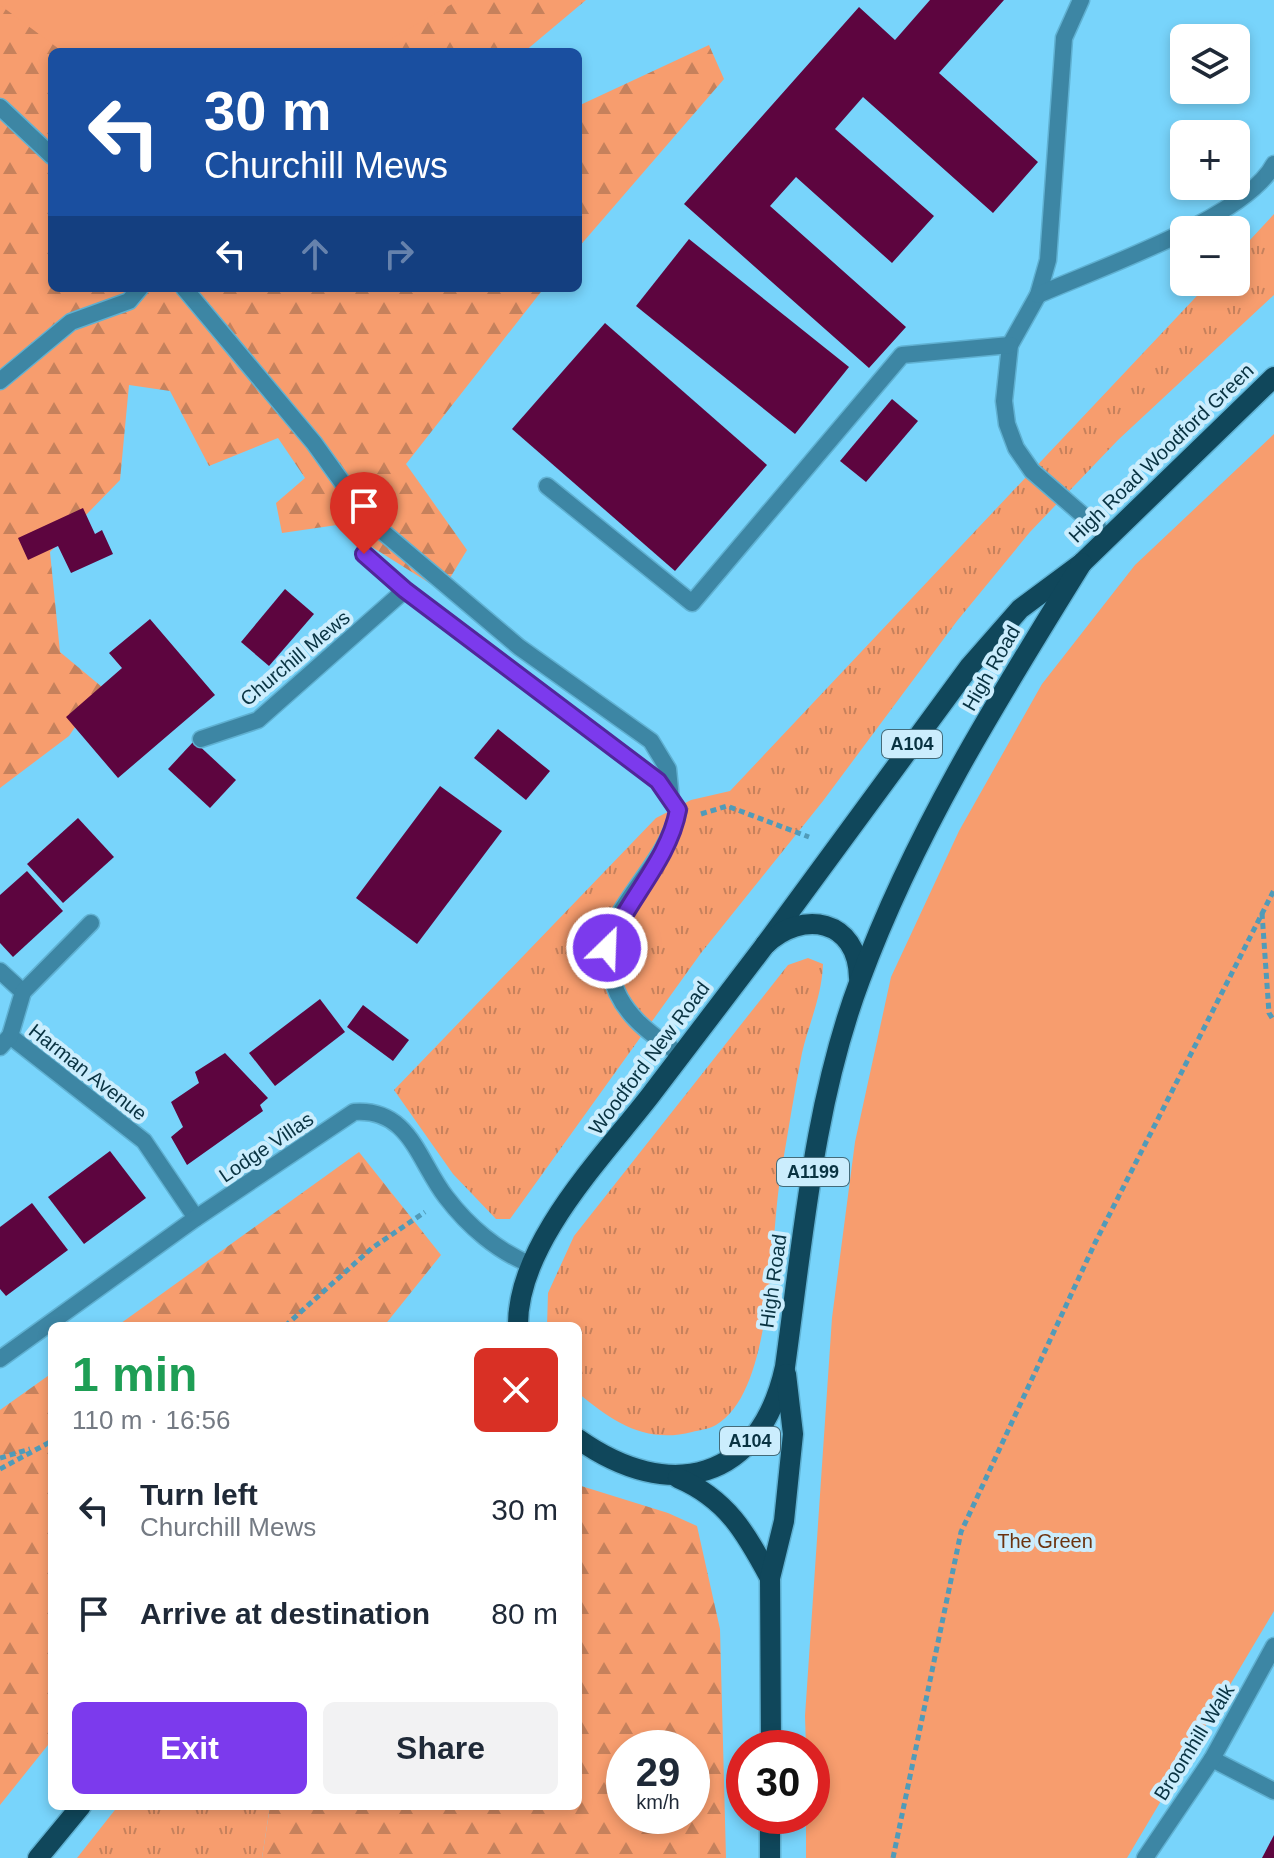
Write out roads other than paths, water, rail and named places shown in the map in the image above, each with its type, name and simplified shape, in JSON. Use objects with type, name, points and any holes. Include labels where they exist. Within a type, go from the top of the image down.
[{"type":"main road","name":"High Road Woodford Green","points":[[1082,563],[1274,377]]},
{"type":"main road","name":"High Road","points":[[765,945],[970,666],[1020,609],[1082,563]]},
{"type":"main road","name":"High Road","points":[[785,1367],[825,1112],[859,982],[902,876],[949,783],[1082,563]]},
{"type":"main road","name":"Woodford New Road","points":[[518,1322],[522,1294],[532,1265],[564,1208],[765,945],[795,924],[813,923],[830,928],[846,937],[854,951],[859,982]]},
{"type":"main road","name":"A104","points":[[582,1445],[616,1462],[678,1478],[705,1474],[746,1448],[779,1393],[785,1367]]},
{"type":"main road","name":"A1199","points":[[771,1730],[770,1578],[784,1521],[793,1434],[785,1367]]},
{"type":"main road","name":"A1199","points":[[678,1478],[720,1501],[742,1526],[770,1578]]},
{"type":"main road","points":[[38,1858],[78,1810]]},
{"type":"main road","points":[[770,1834],[770,1858]]},
{"type":"street","points":[[1081,0],[1064,38],[1054,218],[1038,295],[1010,345],[1004,401],[1007,424],[1016,448],[1032,471],[1108,537]]},
{"type":"street","points":[[0,107],[48,152]]},
{"type":"street","points":[[1038,295],[1228,208],[1269,173],[1274,164]]},
{"type":"street","points":[[0,381],[71,322],[129,301],[137,292]]},
{"type":"street","points":[[187,292],[314,443],[370,521],[519,647],[651,741],[668,769],[671,800]]},
{"type":"street","points":[[547,486],[692,603],[902,355],[1010,345]]},
{"type":"street","points":[[364,554],[405,590],[658,781],[678,810],[663,850],[619,918],[607,948],[615,994],[653,1036],[681,1055]]},
{"type":"street","name":"Churchill Mews","points":[[201,739],[258,720],[405,590]]},
{"type":"street","name":"Harman Avenue","points":[[91,923],[23,992],[5,1041],[144,1141],[196,1218]]},
{"type":"street","points":[[0,971],[23,992]]},
{"type":"street","name":"Lodge Villas","points":[[51,1322],[196,1218],[354,1112],[373,1110],[407,1131],[446,1197],[490,1242],[505,1253],[532,1265]]},
{"type":"street","name":"Lodge Villas","points":[[0,1359],[48,1324]]},
{"type":"street","name":"Broomhill Walk","points":[[1145,1858],[1212,1759],[1274,1646]]},
{"type":"street","points":[[1212,1759],[1274,1791]]},
{"type":"park label","name":"The Green","points":[[1045,1541]]}]
